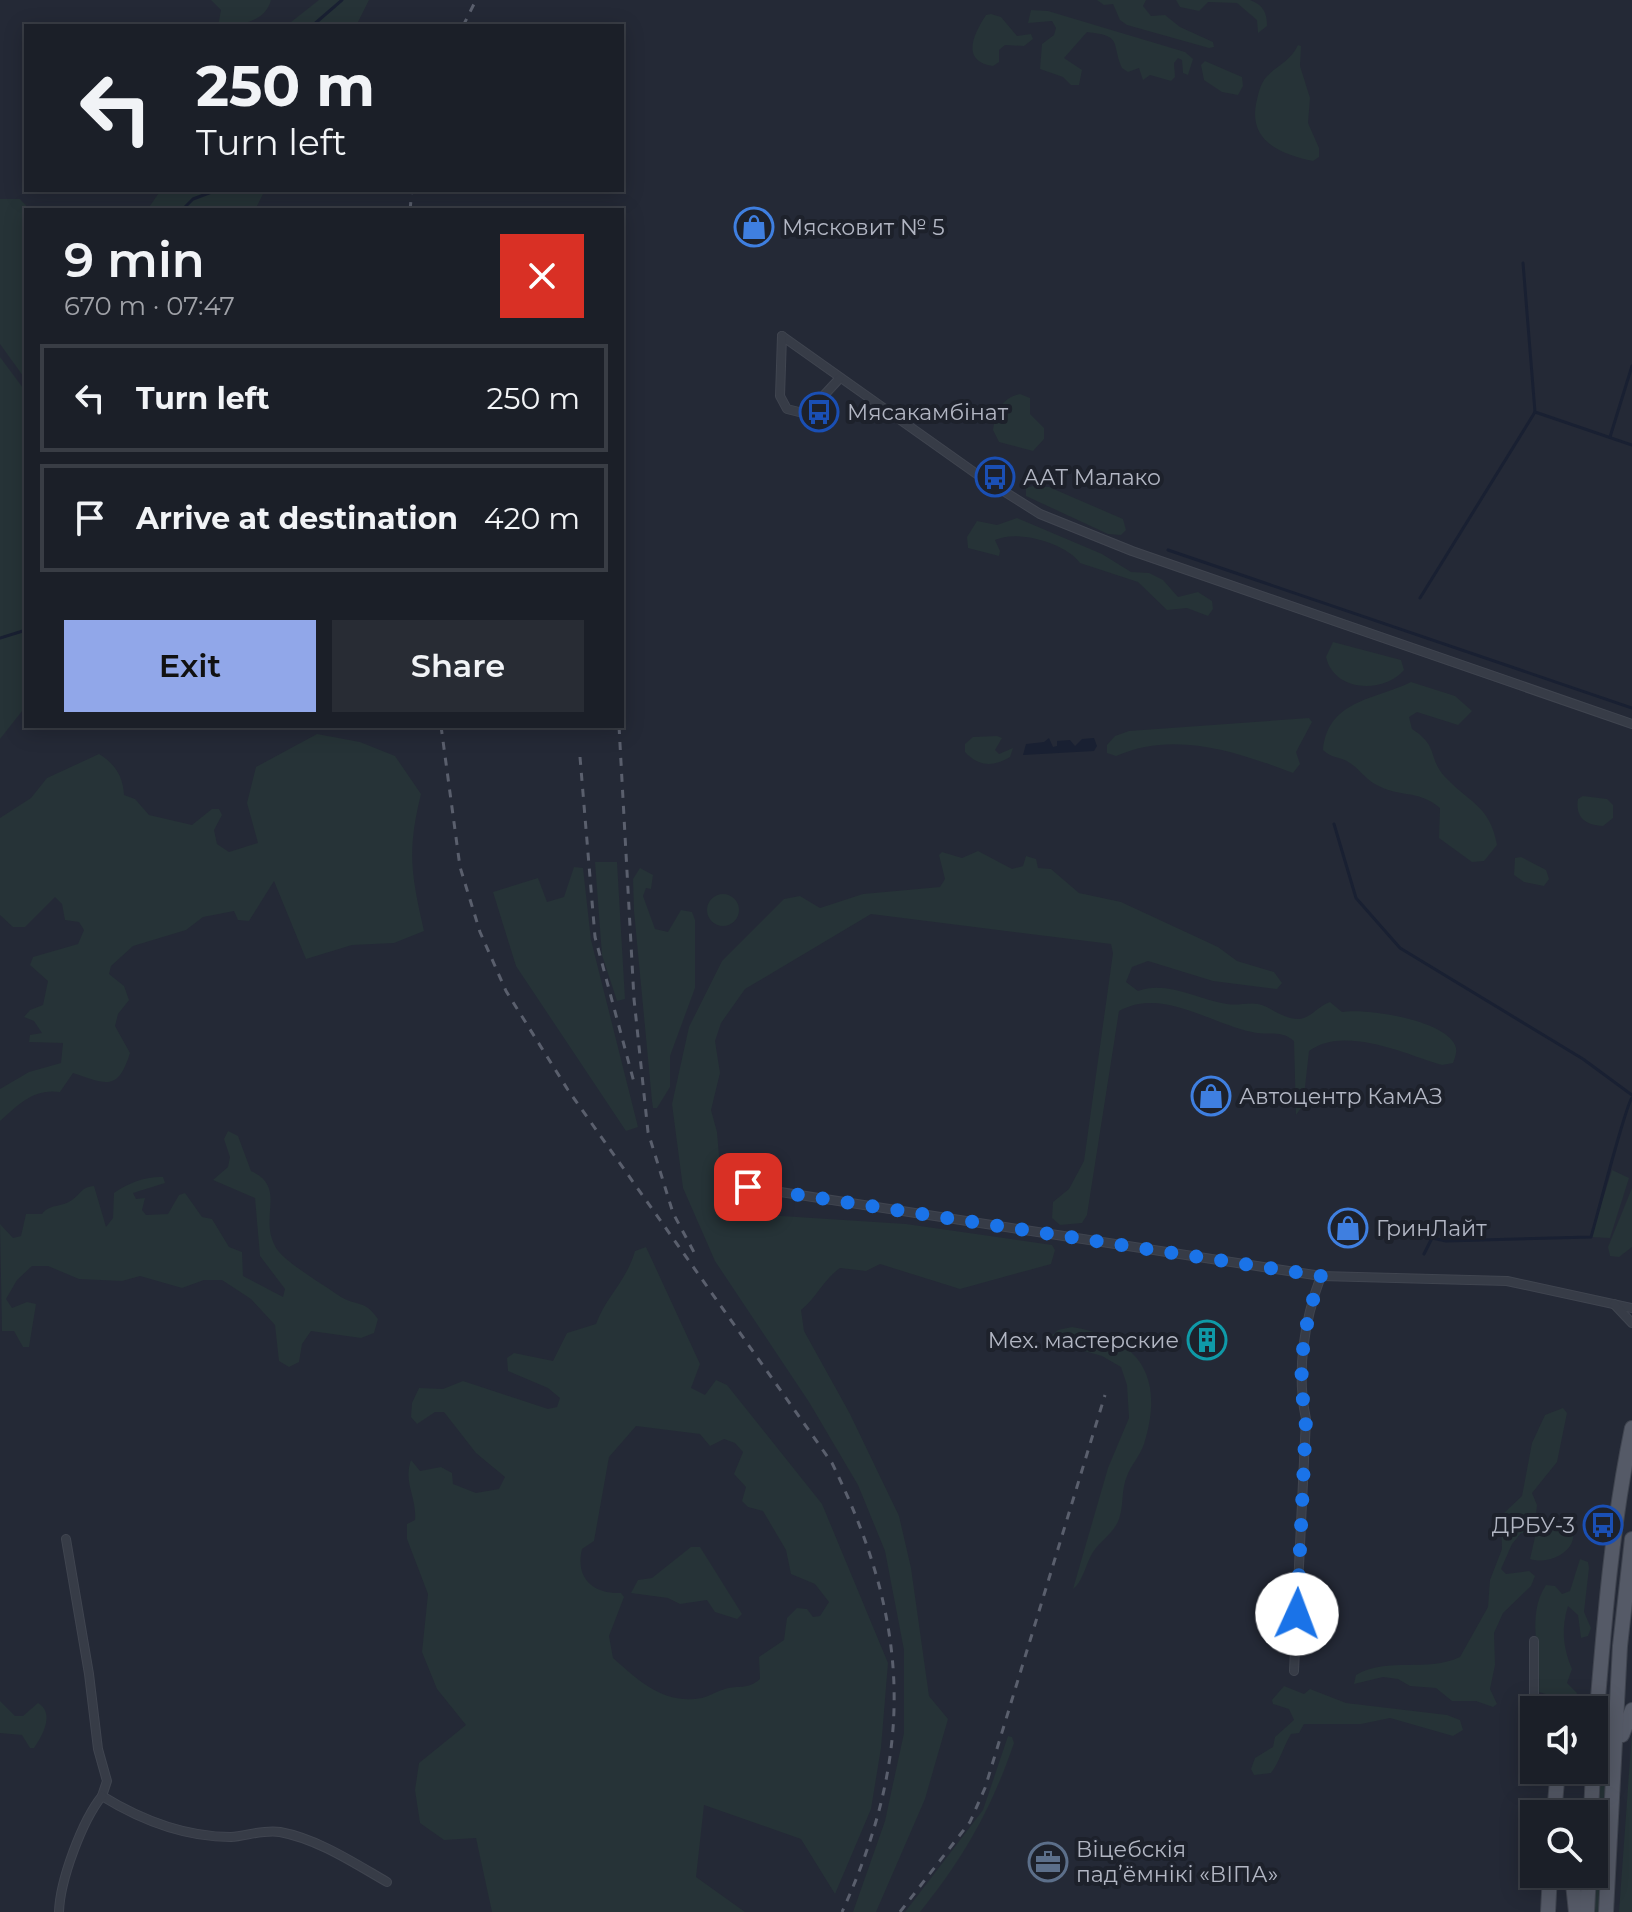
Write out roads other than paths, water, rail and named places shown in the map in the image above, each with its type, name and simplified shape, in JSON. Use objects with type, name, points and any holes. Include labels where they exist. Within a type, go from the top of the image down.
[{"type":"main road","points":[[1598,1696],[1612,1528],[1632,1428]]},
{"type":"main road","points":[[1606,1912],[1615,1762],[1625,1706],[1620,1646],[1632,1539]]},
{"type":"main road","points":[[1620,1646],[1632,1673]]},
{"type":"main road","points":[[1556,1800],[1558,1787]]},
{"type":"main road","points":[[1558,1787],[1560,1800]]},
{"type":"main road","points":[[1548,1912],[1549,1888]]},
{"type":"main road","points":[[1573,1888],[1576,1912]]},
{"type":"main road","points":[[1587,1912],[1588,1888]]},
{"type":"street","points":[[839,379],[814,406],[803,413],[787,409],[780,396],[782,336],[978,475],[1040,514],[1632,724]]},
{"type":"street","points":[[748,1187],[1321,1276],[1507,1281],[1632,1308]]},
{"type":"street","points":[[1294,1671],[1306,1419],[1301,1398],[1306,1316],[1321,1276]]},
{"type":"street","points":[[1613,1304],[1632,1301]]},
{"type":"street","points":[[1613,1304],[1632,1323]]},
{"type":"street","points":[[59,1912],[60,1893],[92,1808],[102,1796],[107,1781],[98,1749],[89,1674],[66,1539]]},
{"type":"street","points":[[1534,1641],[1534,1696]]},
{"type":"street","points":[[102,1796],[133,1815],[199,1834],[240,1837],[276,1831],[293,1836],[335,1853],[387,1882]]},
{"type":"water","points":[[1049,738],[1053,747],[1057,746],[1057,741],[1070,740],[1075,746],[1082,739],[1094,738],[1097,746],[1094,751],[1023,755],[1026,744],[1044,742]]},
{"type":"waterway","points":[[314,24],[342,0]]},
{"type":"waterway","points":[[184,208],[193,199],[212,192]]},
{"type":"waterway","points":[[1523,263],[1535,412],[1632,445]]},
{"type":"waterway","points":[[1610,437],[1632,366]]},
{"type":"waterway","points":[[1420,598],[1535,412]]},
{"type":"waterway","points":[[1168,550],[1632,708]]},
{"type":"waterway","points":[[0,638],[24,631]]},
{"type":"waterway","points":[[1334,824],[1356,898],[1400,948],[1583,1059],[1632,1095]]},
{"type":"waterway","points":[[1424,1254],[1432,1238],[1446,1241],[1591,1237],[1632,1098]]},
{"type":"railway","points":[[464,24],[476,0]]},
{"type":"railway","points":[[410,208],[412,192]]},
{"type":"railway","points":[[441,728],[460,867],[480,932],[506,991],[568,1090],[832,1463],[858,1521],[877,1577],[889,1632],[894,1686],[892,1741],[883,1796],[866,1853],[842,1912]]},
{"type":"railway","points":[[619,728],[634,999],[648,1132],[673,1213],[696,1256]]},
{"type":"railway","points":[[580,757],[595,937],[635,1086]]},
{"type":"railway","points":[[900,1912],[970,1822],[985,1788],[1105,1395]]},
{"type":"place","name":"Мясковит № 5","points":[[754,227]]},
{"type":"place","name":"Мясакамбінат","points":[[819,412]]},
{"type":"place","name":"ААТ Малако","points":[[995,477]]},
{"type":"place","name":"Автоцентр КамАЗ","points":[[1211,1096]]},
{"type":"place","name":"ГринЛайт","points":[[1348,1228]]},
{"type":"place","name":"Мех. мастерские","points":[[1207,1340]]},
{"type":"place","name":"ДРБУ-3","points":[[1603,1525]]},
{"type":"place","name":"Віцебскія падʼёмнікі «ВІПА»","points":[[1048,1862]]}]
